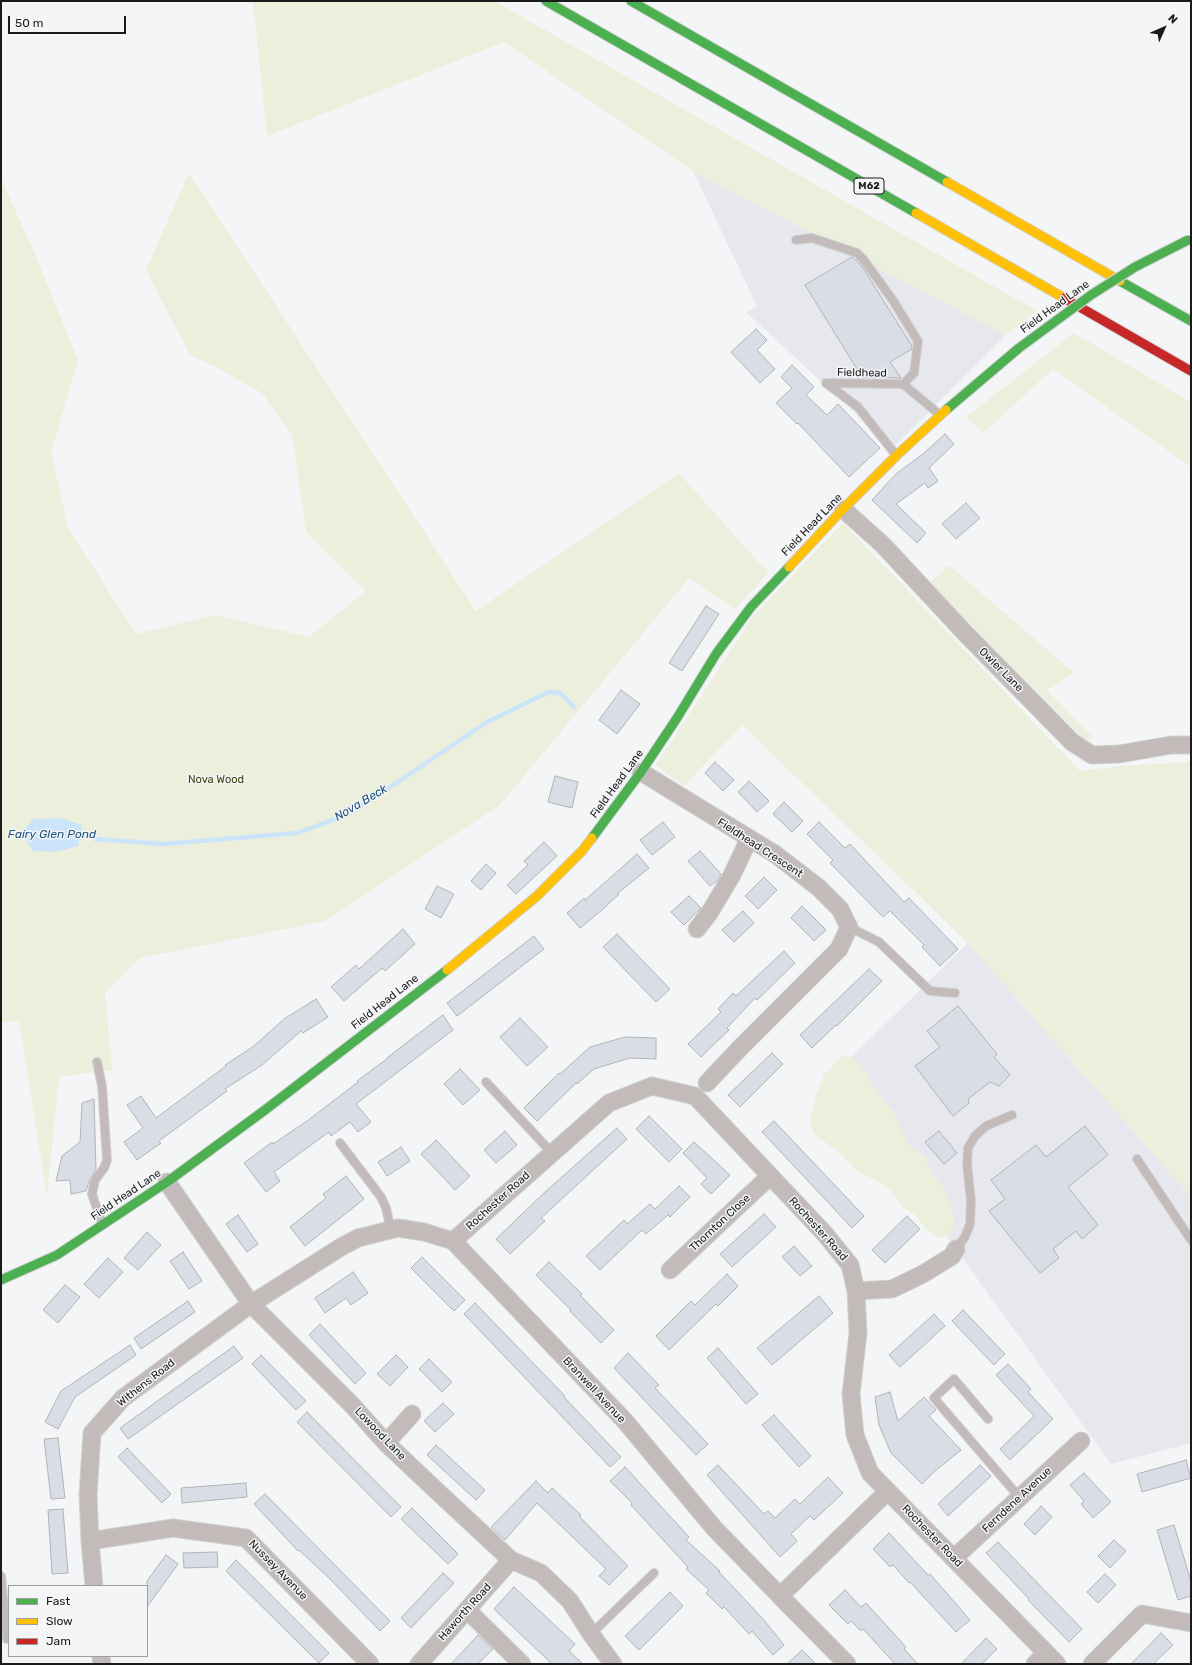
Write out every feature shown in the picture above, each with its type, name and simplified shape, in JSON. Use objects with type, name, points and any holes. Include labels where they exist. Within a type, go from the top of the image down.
[{"type":"main road","name":"M62","points":[[546,1],[1191,371]]},
{"type":"main road","points":[[631,1],[1191,321]]},
{"type":"main road","name":"Field Head Lane","points":[[1,1280],[57,1255],[167,1182],[278,1100],[471,951],[537,896],[582,851],[641,772],[677,718],[716,654],[751,607],[843,509],[940,415],[1019,348],[1091,295],[1135,267],[1189,240]]},
{"type":"street","name":"Owler Lane","points":[[843,509],[883,545],[964,632],[1072,742],[1092,756],[1119,754],[1171,745],[1191,745]]},
{"type":"street","name":"Fieldhead Crescent","points":[[641,772],[775,854],[819,888],[840,909],[849,927]]},
{"type":"street","points":[[698,928],[710,912],[732,875],[749,839]]},
{"type":"street","points":[[707,1083],[839,949],[849,927]]},
{"type":"street","name":"Rochester Road","points":[[453,1241],[609,1103],[652,1086],[695,1096],[825,1234],[850,1265],[856,1291],[858,1333],[851,1394],[855,1435],[870,1473],[954,1558],[1046,1660]]},
{"type":"street","name":"Thornton Close","points":[[670,1270],[770,1176]]},
{"type":"street","name":"Lowood Lane","points":[[167,1182],[252,1304],[353,1406],[386,1443],[511,1560],[541,1573],[570,1601],[590,1634],[613,1664]]},
{"type":"street","name":"Branwell Avenue","points":[[252,1304],[341,1247],[358,1238],[398,1228],[424,1232],[453,1241],[624,1420],[714,1528],[847,1664]]},
{"type":"street","points":[[856,1291],[892,1289],[923,1274],[952,1256],[956,1249]]},
{"type":"street","name":"Withens Road","points":[[94,1585],[88,1495],[92,1433],[123,1398],[252,1304]]},
{"type":"street","points":[[386,1443],[412,1414]]},
{"type":"street","name":"Ferndene Avenue","points":[[954,1558],[1081,1441]]},
{"type":"street","points":[[780,1596],[888,1491]]},
{"type":"street","name":"Nussey Avenue","points":[[90,1541],[174,1528],[246,1538],[370,1664]]},
{"type":"street","name":"Haworth Road","points":[[419,1664],[511,1560]]},
{"type":"street","points":[[467,1610],[522,1664]]},
{"type":"street","points":[[1092,1664],[1142,1614],[1191,1623]]},
{"type":"lane","points":[[796,240],[812,238],[856,253],[863,259],[892,299],[918,341],[914,374],[903,384],[940,415]]},
{"type":"lane","name":"Fieldhead","points":[[897,455],[858,407],[826,383],[903,384]]},
{"type":"lane","points":[[849,927],[879,942],[930,991],[955,993]]},
{"type":"lane","points":[[97,1062],[102,1086],[107,1160],[104,1168],[95,1180],[92,1194],[102,1225]]},
{"type":"lane","points":[[486,1082],[552,1153]]},
{"type":"lane","points":[[956,1249],[965,1237],[970,1224],[971,1201],[967,1163],[968,1148],[975,1136],[986,1126],[1012,1115]]},
{"type":"lane","points":[[340,1143],[381,1197],[386,1208],[391,1230]]},
{"type":"lane","points":[[1137,1159],[1191,1240]]},
{"type":"lane","points":[[988,1419],[954,1379],[934,1398],[1020,1498]]},
{"type":"lane","points":[[590,1634],[654,1573]]},
{"type":"lane","points":[[1,1576],[7,1639]]},
{"type":"shaded area","points":[[693,171],[1006,335],[889,452],[854,412],[746,312],[757,306]]},
{"type":"shaded area","points":[[968,943],[1191,1197],[1191,1443],[1111,1464],[937,1223],[834,1074]]},
{"type":"green space","points":[[253,1],[494,1],[1037,311],[1006,335],[693,171],[504,42],[267,136]]},
{"type":"green space","name":"Nova Wood","points":[[189,173],[476,611],[679,473],[768,573],[735,609],[689,578],[499,806],[325,921],[140,958],[105,992],[112,1070],[59,1077],[47,1196],[19,1022],[1,1022],[1,179],[33,250],[78,360],[51,452],[68,528],[136,634],[215,615],[309,637],[366,591],[306,532],[292,435],[262,393],[216,367],[190,355],[146,270]]},
{"type":"green space","points":[[1074,333],[1191,402],[1191,467],[1053,369],[983,433],[966,417]]},
{"type":"green space","points":[[843,523],[1080,771],[1122,766],[1191,762],[1191,1197],[968,943],[742,725],[684,786],[656,765],[754,615]]},
{"type":"green space","points":[[949,565],[1074,673],[1047,690],[1094,738],[1084,740],[930,583]]},
{"type":"green space","points":[[847,1055],[865,1070],[877,1092],[893,1111],[905,1138],[911,1147],[926,1158],[930,1170],[943,1186],[955,1219],[954,1228],[942,1238],[934,1235],[926,1229],[916,1216],[904,1208],[888,1188],[872,1178],[861,1174],[838,1151],[816,1136],[811,1127],[811,1118],[815,1099],[824,1075],[841,1057]]},
{"type":"water","name":"Fairy Glen Pond","points":[[60,818],[82,825],[78,846],[56,852],[33,851],[22,832],[33,819]]},
{"type":"building","points":[[852,257],[864,270],[912,346],[912,349],[890,362],[901,378],[862,377],[805,285]]},
{"type":"building","points":[[756,329],[767,340],[757,350],[775,369],[760,383],[731,352]]},
{"type":"building","points":[[792,365],[814,387],[806,395],[827,415],[838,404],[880,448],[849,477],[798,423],[797,424],[776,403],[792,388],[781,377]]},
{"type":"building","points":[[945,434],[954,444],[929,468],[938,481],[928,488],[925,483],[896,504],[926,533],[917,543],[872,500],[897,473],[923,454]]},
{"type":"building","points":[[966,503],[980,518],[956,539],[942,524]]},
{"type":"building","points":[[706,606],[719,614],[682,671],[669,663]]},
{"type":"building","points":[[621,690],[640,704],[617,734],[599,720]]},
{"type":"building","points":[[715,762],[734,780],[723,791],[705,773]]},
{"type":"building","points":[[555,776],[578,782],[572,808],[548,802]]},
{"type":"building","points":[[749,781],[769,801],[757,812],[738,792]]},
{"type":"building","points":[[784,802],[803,821],[792,832],[773,814]]},
{"type":"building","points":[[663,822],[675,837],[652,855],[640,840]]},
{"type":"building","points":[[819,822],[845,848],[850,844],[904,902],[909,898],[958,949],[940,966],[922,947],[924,945],[890,911],[883,917],[830,863],[833,860],[807,834]]},
{"type":"building","points":[[544,842],[557,856],[516,894],[507,885],[528,865],[524,861]]},
{"type":"building","points":[[700,851],[721,874],[718,880],[710,886],[688,861]]},
{"type":"building","points":[[637,854],[649,868],[618,893],[619,894],[602,910],[580,928],[567,913],[584,898],[585,900]]},
{"type":"building","points":[[486,864],[496,873],[481,890],[471,881]]},
{"type":"building","points":[[764,877],[777,890],[758,909],[745,896]]},
{"type":"building","points":[[437,886],[454,894],[441,918],[425,909]]},
{"type":"building","points":[[689,896],[701,908],[684,925],[671,912]]},
{"type":"building","points":[[802,906],[826,930],[814,941],[791,918]]},
{"type":"building","points":[[743,911],[754,923],[734,942],[722,930]]},
{"type":"building","points":[[403,929],[415,944],[385,971],[382,968],[344,1001],[331,987],[356,965],[359,969]]},
{"type":"building","points":[[617,934],[670,989],[656,1002],[603,947]]},
{"type":"building","points":[[534,936],[544,949],[457,1016],[447,1003]]},
{"type":"building","points":[[784,951],[795,963],[757,1000],[755,998],[727,1028],[729,1030],[701,1057],[688,1044],[721,1012],[718,1009],[733,993],[736,996]]},
{"type":"building","points":[[869,969],[882,981],[837,1026],[836,1025],[812,1048],[800,1035]]},
{"type":"building","points":[[316,999],[328,1017],[303,1033],[301,1031],[262,1065],[225,1089],[227,1091],[159,1141],[161,1143],[137,1160],[124,1142],[143,1128],[127,1105],[141,1096],[156,1118],[226,1066],[225,1065],[254,1046],[284,1019]]},
{"type":"building","points":[[958,1006],[997,1054],[994,1057],[1010,1075],[999,1086],[990,1082],[968,1099],[969,1103],[953,1116],[915,1066],[940,1047],[927,1031]]},
{"type":"building","points":[[443,1015],[453,1030],[356,1104],[371,1122],[358,1132],[350,1122],[331,1136],[329,1132],[274,1172],[280,1181],[266,1192],[244,1163],[272,1142],[273,1144],[307,1121]]},
{"type":"building","points":[[520,1018],[548,1047],[527,1066],[500,1037]]},
{"type":"building","points":[[625,1037],[656,1038],[656,1059],[630,1058],[594,1069],[577,1084],[576,1083],[537,1121],[524,1108],[559,1073],[560,1074],[590,1047]]},
{"type":"building","points":[[772,1053],[783,1064],[740,1107],[728,1095]]},
{"type":"building","points":[[460,1069],[480,1090],[463,1105],[444,1084]]},
{"type":"building","points":[[94,1099],[96,1169],[90,1179],[86,1191],[71,1194],[70,1180],[56,1181],[62,1156],[80,1142],[82,1103]]},
{"type":"building","points":[[649,1116],[682,1149],[669,1162],[636,1129]]},
{"type":"building","points":[[774,1121],[864,1216],[852,1228],[762,1132]]},
{"type":"building","points":[[1085,1126],[1108,1155],[1068,1187],[1098,1225],[1082,1239],[1076,1231],[1053,1249],[1059,1258],[1040,1273],[989,1211],[1005,1199],[991,1180],[1036,1145],[1046,1157]]},
{"type":"building","points":[[617,1128],[627,1139],[541,1218],[545,1221],[510,1254],[496,1239],[545,1192]]},
{"type":"building","points":[[505,1131],[517,1145],[496,1163],[484,1150]]},
{"type":"building","points":[[939,1131],[957,1153],[944,1164],[925,1142]]},
{"type":"building","points":[[436,1140],[470,1176],[455,1190],[421,1154]]},
{"type":"building","points":[[694,1142],[730,1175],[711,1194],[701,1184],[707,1178],[683,1153]]},
{"type":"building","points":[[401,1147],[410,1161],[387,1176],[378,1162]]},
{"type":"building","points":[[346,1176],[364,1199],[305,1246],[290,1227],[326,1198],[323,1194]]},
{"type":"building","points":[[679,1186],[690,1197],[670,1217],[668,1215],[646,1234],[642,1230],[600,1270],[586,1256],[624,1220],[627,1224],[650,1204],[655,1209]]},
{"type":"building","points":[[764,1214],[776,1227],[732,1267],[720,1254]]},
{"type":"building","points":[[238,1215],[258,1244],[247,1252],[226,1224]]},
{"type":"building","points":[[907,1216],[920,1229],[885,1263],[872,1250]]},
{"type":"building","points":[[147,1232],[161,1245],[138,1270],[124,1258]]},
{"type":"building","points":[[794,1246],[812,1266],[800,1276],[782,1257]]},
{"type":"building","points":[[183,1252],[202,1281],[189,1289],[170,1261]]},
{"type":"building","points":[[422,1257],[465,1300],[454,1311],[411,1268]]},
{"type":"building","points":[[108,1258],[123,1272],[99,1298],[84,1284]]},
{"type":"building","points":[[549,1262],[582,1294],[580,1295],[614,1330],[601,1343],[536,1275]]},
{"type":"building","points":[[353,1272],[368,1293],[351,1305],[346,1298],[325,1313],[315,1298]]},
{"type":"building","points":[[727,1274],[738,1286],[718,1306],[716,1304],[669,1350],[656,1336],[691,1301],[695,1305]]},
{"type":"building","points":[[65,1285],[80,1297],[58,1323],[43,1310]]},
{"type":"building","points":[[819,1296],[833,1313],[772,1365],[757,1348]]},
{"type":"building","points":[[188,1301],[195,1312],[141,1349],[134,1338]]},
{"type":"building","points":[[475,1303],[565,1396],[564,1397],[621,1457],[610,1467],[464,1314]]},
{"type":"building","points":[[963,1310],[1005,1354],[994,1365],[952,1321]]},
{"type":"building","points":[[934,1314],[945,1326],[900,1367],[889,1355]]},
{"type":"building","points":[[320,1324],[366,1373],[355,1384],[309,1335]]},
{"type":"building","points":[[130,1345],[136,1355],[75,1397],[58,1429],[45,1422],[61,1391]]},
{"type":"building","points":[[234,1346],[243,1358],[128,1439],[120,1428]]},
{"type":"building","points":[[718,1348],[758,1394],[746,1404],[707,1358]]},
{"type":"building","points":[[628,1353],[659,1385],[655,1388],[708,1444],[696,1455],[614,1368]]},
{"type":"building","points":[[261,1355],[306,1401],[296,1410],[252,1364]]},
{"type":"building","points":[[396,1355],[408,1367],[390,1386],[377,1374]]},
{"type":"building","points":[[429,1359],[452,1382],[442,1392],[419,1369]]},
{"type":"building","points":[[1008,1364],[1031,1389],[1028,1392],[1053,1419],[1010,1460],[1000,1449],[1034,1416],[996,1375]]},
{"type":"building","points":[[890,1392],[898,1421],[924,1397],[936,1410],[929,1416],[961,1450],[935,1471],[922,1484],[891,1453],[879,1425],[875,1397]]},
{"type":"building","points":[[443,1403],[454,1414],[435,1432],[424,1421]]},
{"type":"building","points":[[307,1412],[401,1507],[391,1517],[297,1422]]},
{"type":"building","points":[[774,1415],[811,1456],[799,1467],[762,1425]]},
{"type":"building","points":[[58,1438],[65,1498],[51,1499],[44,1439]]},
{"type":"building","points":[[436,1445],[485,1490],[476,1500],[427,1455]]},
{"type":"building","points":[[127,1448],[171,1494],[162,1503],[118,1457]]},
{"type":"building","points":[[1186,1460],[1191,1478],[1142,1492],[1137,1474]]},
{"type":"building","points":[[718,1465],[764,1514],[768,1511],[775,1518],[795,1499],[800,1504],[828,1477],[843,1493],[814,1520],[810,1516],[791,1534],[797,1541],[780,1557],[707,1475]]},
{"type":"building","points":[[980,1465],[991,1476],[948,1516],[938,1504]]},
{"type":"building","points":[[625,1467],[689,1537],[686,1540],[720,1571],[719,1572],[764,1620],[784,1645],[773,1655],[752,1631],[749,1634],[724,1607],[722,1609],[706,1593],[709,1590],[686,1569],[688,1567],[631,1505],[632,1503],[610,1481]]},
{"type":"building","points":[[1084,1473],[1111,1502],[1093,1518],[1081,1504],[1084,1501],[1070,1485]]},
{"type":"building","points":[[536,1481],[548,1493],[552,1488],[581,1515],[579,1516],[628,1566],[609,1585],[599,1576],[606,1569],[537,1503],[505,1540],[491,1527]]},
{"type":"building","points":[[246,1483],[247,1497],[182,1503],[181,1488]]},
{"type":"building","points":[[265,1494],[390,1621],[380,1631],[330,1579],[299,1550],[298,1551],[254,1504]]},
{"type":"building","points":[[1041,1506],[1052,1517],[1035,1535],[1024,1524]]},
{"type":"building","points":[[412,1508],[458,1554],[448,1564],[401,1519]]},
{"type":"building","points":[[63,1509],[68,1573],[52,1574],[48,1510]]},
{"type":"building","points":[[1174,1525],[1191,1581],[1191,1596],[1178,1600],[1157,1530]]},
{"type":"building","points":[[889,1533],[928,1575],[930,1574],[970,1620],[956,1632],[893,1565],[890,1567],[873,1549]]},
{"type":"building","points":[[1114,1540],[1126,1551],[1110,1568],[1098,1556]]},
{"type":"building","points":[[998,1542],[1082,1629],[1069,1642],[1028,1600],[1029,1599],[986,1553]]},
{"type":"building","points":[[217,1552],[218,1567],[184,1568],[183,1553]]},
{"type":"building","points":[[166,1555],[178,1564],[148,1606],[147,1581]]},
{"type":"building","points":[[236,1560],[329,1653],[319,1663],[226,1571]]},
{"type":"building","points":[[443,1573],[454,1583],[411,1628],[401,1618]]},
{"type":"building","points":[[1105,1574],[1116,1585],[1098,1603],[1087,1592]]},
{"type":"building","points":[[514,1587],[575,1644],[569,1651],[583,1664],[552,1664],[494,1609]]},
{"type":"building","points":[[845,1590],[861,1607],[866,1603],[906,1647],[904,1649],[918,1664],[895,1664],[863,1629],[861,1631],[851,1621],[848,1624],[829,1605]]},
{"type":"building","points":[[670,1592],[683,1606],[639,1650],[625,1636]]},
{"type":"building","points":[[1161,1633],[1173,1645],[1153,1664],[1131,1664]]},
{"type":"building","points":[[478,1635],[493,1649],[478,1664],[451,1664]]},
{"type":"building","points":[[986,1638],[997,1649],[982,1664],[961,1664]]},
{"type":"building","points":[[802,1650],[816,1664],[787,1664]]},
{"type":"waterway","name":"Nova Beck","points":[[95,839],[164,844],[297,833],[341,817],[383,792],[487,722],[549,692],[560,693],[574,707]]},
{"type":"traffic: fast","points":[[546,1],[916,213]]},
{"type":"traffic: fast","points":[[631,1],[947,182]]},
{"type":"traffic: fast","points":[[1019,348],[1091,295],[1135,267],[1188,240]]},
{"type":"traffic: fast","points":[[1120,281],[1191,321]]},
{"type":"traffic: fast","points":[[946,410],[1019,348]]},
{"type":"traffic: fast","points":[[592,838],[641,772],[677,718],[716,654],[751,607],[789,567]]},
{"type":"traffic: fast","points":[[1,1280],[57,1255],[167,1182],[265,1110],[447,970]]},
{"type":"traffic: slow","points":[[947,182],[1120,281]]},
{"type":"traffic: slow","points":[[916,213],[1064,298]]},
{"type":"traffic: slow","points":[[789,567],[843,509],[897,455],[946,410]]},
{"type":"traffic: slow","points":[[447,970],[537,896],[582,851],[592,838]]},
{"type":"traffic: jam","points":[[1064,298],[1191,371]]}]
